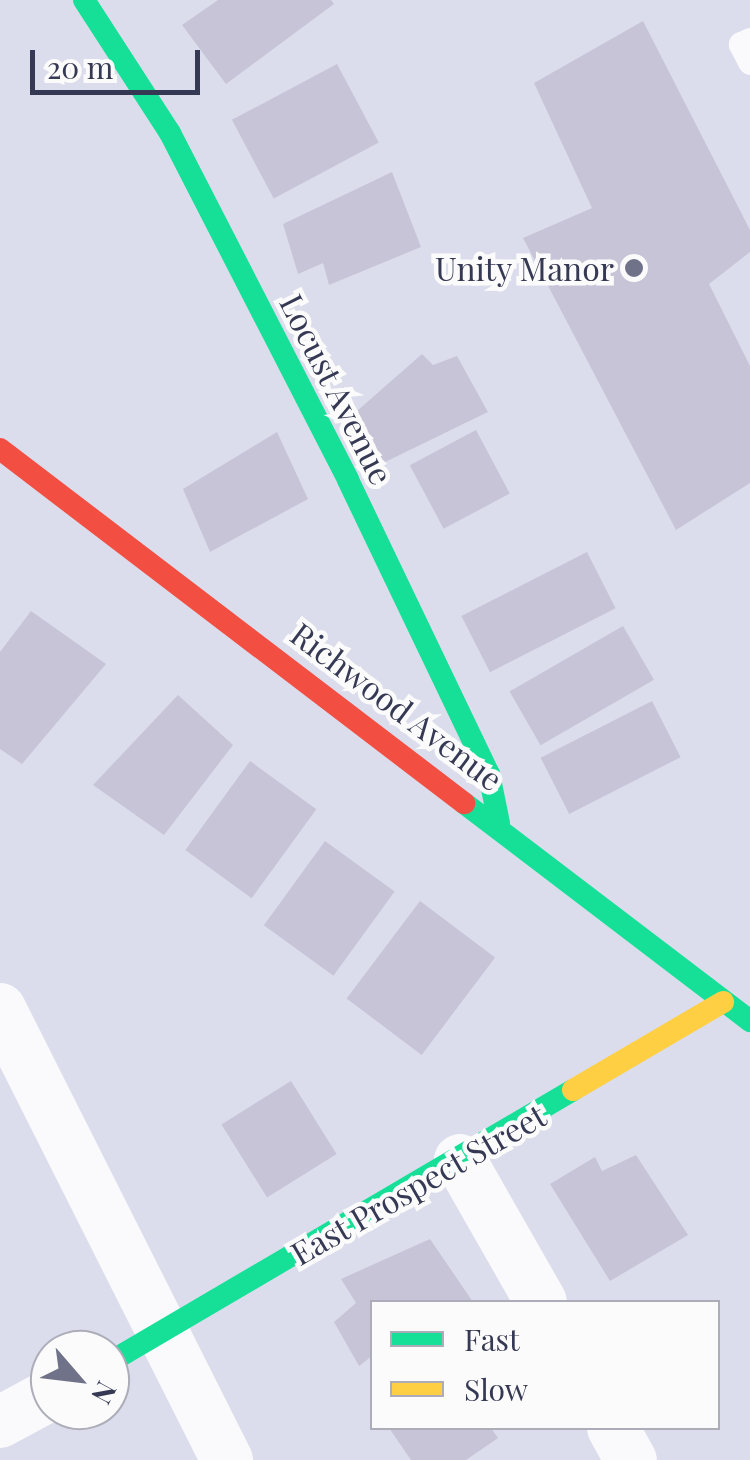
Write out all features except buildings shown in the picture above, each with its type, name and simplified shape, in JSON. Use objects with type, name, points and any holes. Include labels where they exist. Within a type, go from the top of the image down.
[{"type":"street","name":"Locust Avenue","points":[[84,0],[170,133],[348,480],[489,774],[500,823]]},
{"type":"street","name":"Richwood Avenue","points":[[0,449],[500,823],[750,1021]]},
{"type":"street","name":"East Prospect Street","points":[[130,1351],[723,1002]]},
{"type":"street","points":[[0,1009],[158,1335],[227,1460]]},
{"type":"street","points":[[460,1160],[541,1300]]},
{"type":"street","points":[[0,1422],[30,1406]]},
{"type":"street","points":[[614,1430],[631,1460]]},
{"type":"lane","points":[[750,40],[741,44],[750,62]]},
{"type":"traffic: fast","points":[[84,0],[170,133],[348,480],[489,774],[499,823]]},
{"type":"traffic: fast","points":[[464,803],[750,1021]]},
{"type":"traffic: fast","points":[[130,1350],[573,1090]]},
{"type":"traffic: slow","points":[[573,1090],[723,1002]]},
{"type":"traffic: jam","points":[[0,449],[464,803]]},
{"type":"place","name":"Unity Manor","points":[[634,268]]}]
